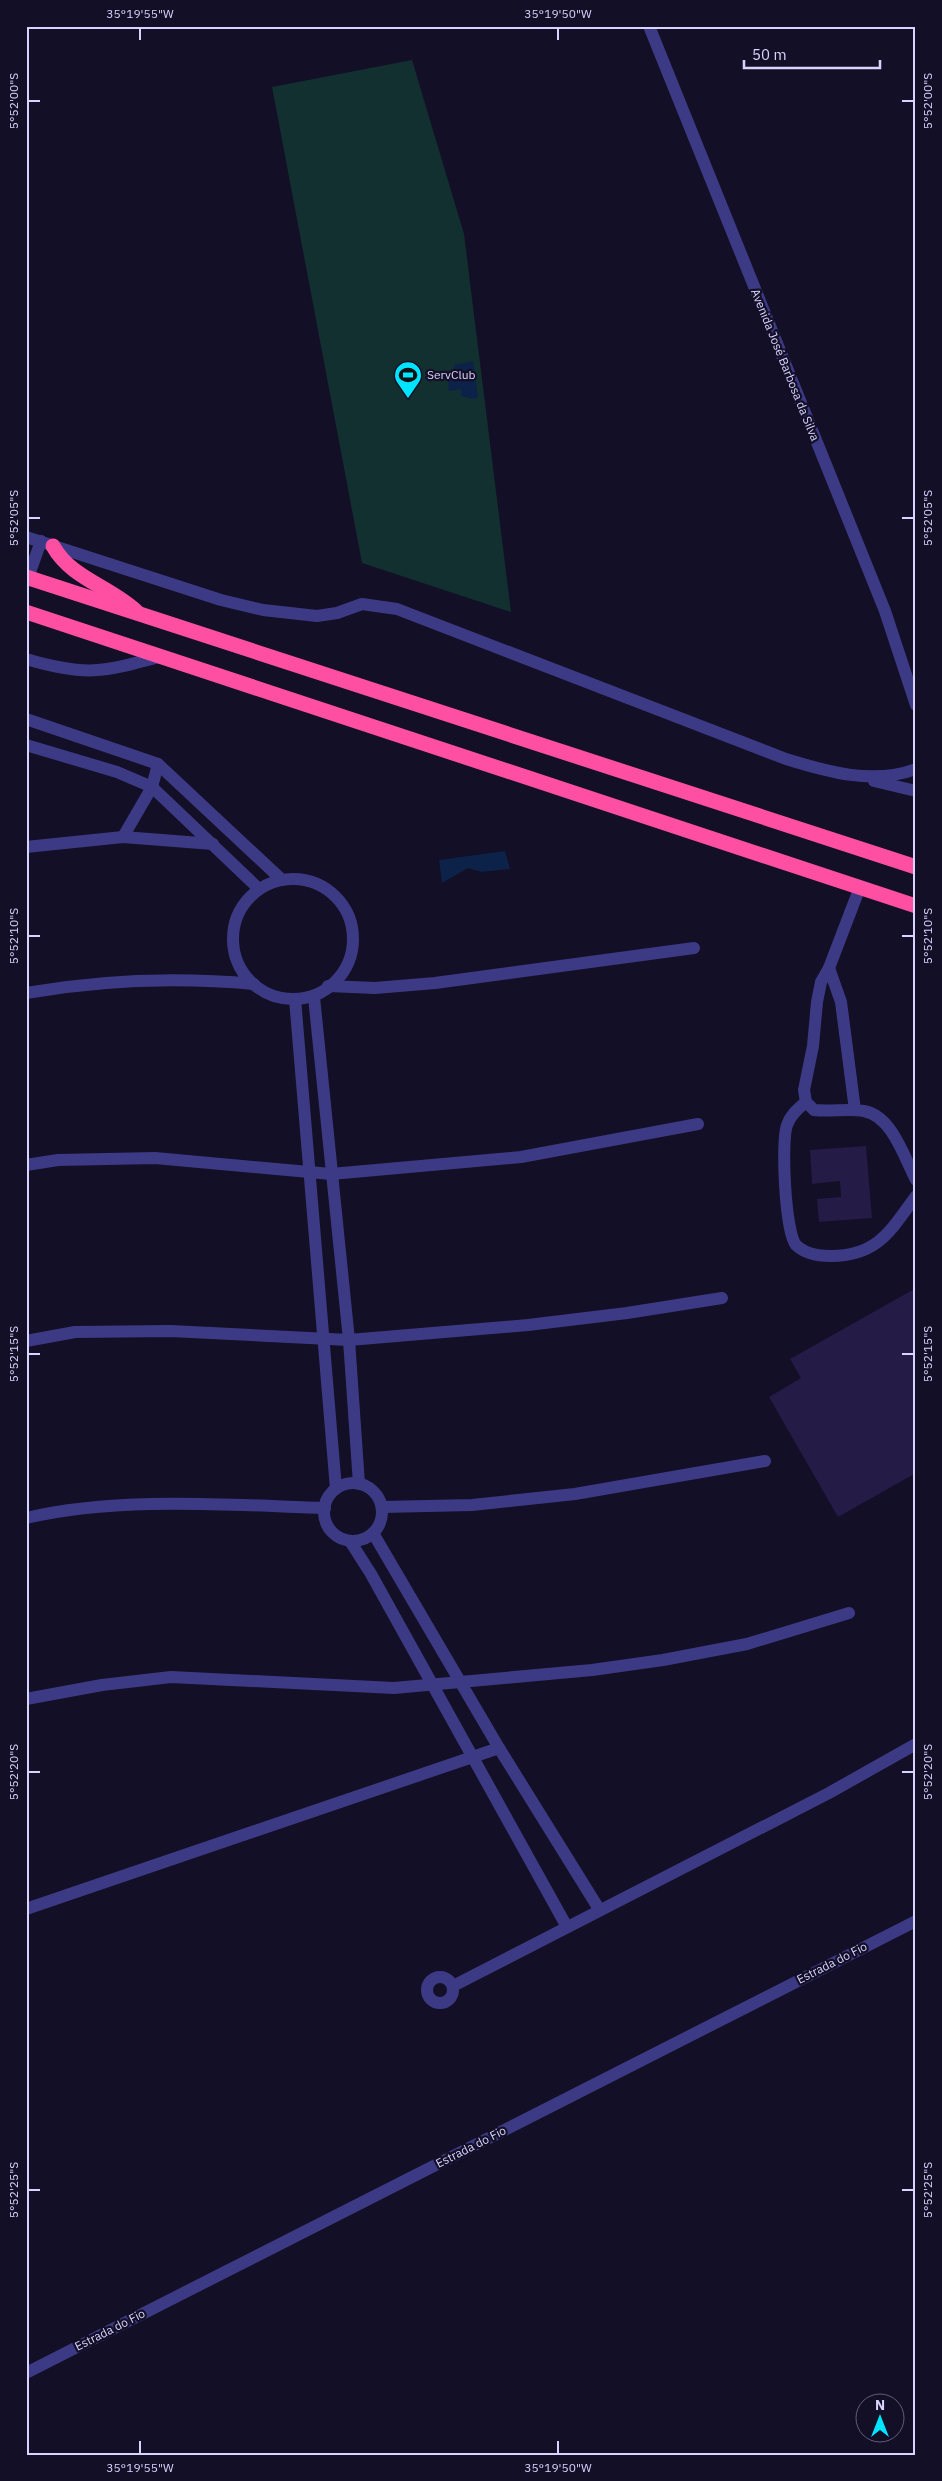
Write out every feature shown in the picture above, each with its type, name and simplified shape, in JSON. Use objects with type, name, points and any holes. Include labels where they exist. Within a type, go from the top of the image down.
[{"type":"highway","points":[[47,544],[65,563],[127,602],[140,616]]},
{"type":"highway","points":[[27,578],[916,867]]},
{"type":"highway","points":[[26,612],[916,906]]},
{"type":"street","name":"Avenida José Barbosa da Silva","points":[[649,26],[885,611],[916,705]]},
{"type":"street","points":[[26,537],[221,600],[263,610],[317,616],[337,613],[362,604],[397,609],[786,759],[838,774],[857,776],[896,775],[916,770]]},
{"type":"street","points":[[27,578],[47,544]]},
{"type":"street","points":[[26,659],[61,669],[87,672],[115,669],[162,656]]},
{"type":"street","points":[[26,718],[158,764],[282,880]]},
{"type":"street","points":[[26,745],[117,772],[152,787],[258,889]]},
{"type":"street","points":[[123,837],[152,787],[158,764]]},
{"type":"street","points":[[857,776],[916,791]]},
{"type":"street","points":[[26,847],[123,837],[213,844]]},
{"type":"street","points":[[296,879],[315,883],[332,893],[344,908],[352,926],[353,946],[347,964],[336,981],[314,997],[295,999],[277,997],[260,990],[247,978],[237,962],[232,942],[235,922],[244,904],[258,889],[282,880],[296,879]]},
{"type":"street","points":[[860,888],[829,968],[821,982],[816,1002],[814,1046],[804,1090],[806,1102],[814,1110],[828,1112],[866,1111],[884,1122],[916,1180]]},
{"type":"street","points":[[328,986],[375,988],[435,984],[694,948]]},
{"type":"street","points":[[829,968],[836,983],[841,1002],[855,1110]]},
{"type":"street","points":[[26,993],[66,986],[117,982],[254,984]]},
{"type":"street","points":[[314,997],[349,1340],[359,1484]]},
{"type":"street","points":[[295,999],[336,1489]]},
{"type":"street","points":[[806,1102],[793,1112],[786,1126],[784,1143],[787,1214],[789,1231],[795,1244],[806,1253],[821,1256],[858,1254],[875,1246],[889,1233],[916,1196]]},
{"type":"street","points":[[26,1165],[58,1160],[155,1158],[331,1174],[521,1157],[698,1124]]},
{"type":"street","points":[[26,1341],[75,1332],[172,1331],[349,1340],[528,1325],[627,1313],[722,1298]]},
{"type":"street","points":[[382,1507],[472,1505],[575,1494],[765,1461]]},
{"type":"street","points":[[344,1484],[359,1484],[372,1489],[378,1497],[382,1507],[382,1517],[373,1533],[362,1539],[350,1541],[339,1537],[330,1530],[325,1520],[324,1508],[328,1497],[336,1489],[344,1484]]},
{"type":"street","points":[[26,1518],[114,1506],[208,1504],[324,1508]]},
{"type":"street","points":[[373,1533],[499,1748],[599,1910]]},
{"type":"street","points":[[350,1541],[371,1574],[567,1927]]},
{"type":"street","points":[[26,1699],[102,1685],[171,1677],[239,1679],[342,1687],[394,1688],[592,1670],[663,1660],[747,1644],[849,1612]]},
{"type":"street","points":[[453,1986],[829,1793],[916,1744]]},
{"type":"street","points":[[26,1908],[499,1748]]},
{"type":"street","name":"Estrada do Fio","points":[[26,2373],[916,1921]]},
{"type":"green space","name":"ServClub","points":[[412,60],[464,234],[511,612],[362,563],[272,87]]},
{"type":"water","points":[[473,361],[478,397],[473,399],[461,396],[461,389],[449,391],[448,380],[456,380],[454,365]]},
{"type":"water","points":[[505,851],[510,869],[481,872],[468,868],[442,883],[439,860]]},
{"type":"building","points":[[866,1146],[872,1218],[819,1222],[817,1199],[841,1197],[840,1181],[812,1184],[810,1150]]},
{"type":"building","points":[[916,1288],[916,1473],[838,1517],[769,1397],[801,1378],[790,1359]]},
{"type":"place","name":"ServClub","points":[[408,399]]}]
